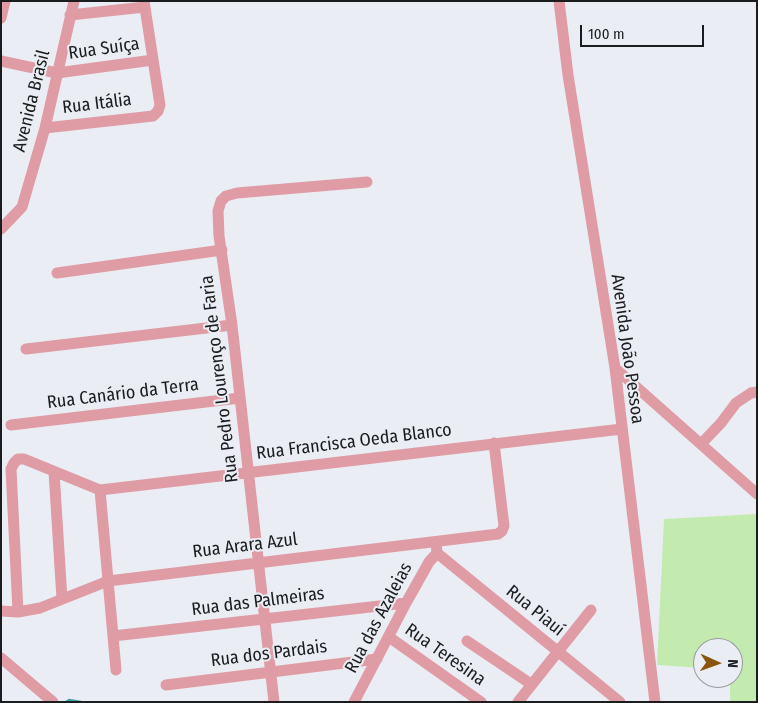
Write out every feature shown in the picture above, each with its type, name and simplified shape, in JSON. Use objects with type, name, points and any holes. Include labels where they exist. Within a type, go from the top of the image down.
[{"type":"street","points":[[1,18],[5,1]]},
{"type":"street","name":"Avenida Brasil","points":[[3,226],[22,207],[45,128],[74,1]]},
{"type":"street","name":"Avenida João Pessoa","points":[[559,1],[568,75],[615,368],[655,702]]},
{"type":"street","points":[[70,15],[145,4],[153,60]]},
{"type":"street","name":"Rua Suíça","points":[[1,61],[57,73],[153,60]]},
{"type":"street","name":"Rua Itália","points":[[45,128],[154,116],[160,105],[153,60]]},
{"type":"street","name":"Rua Pedro Lourenço de Faria","points":[[274,702],[260,562],[232,325],[219,236],[218,211],[221,201],[226,196],[237,193],[368,182]]},
{"type":"street","points":[[57,273],[222,250]]},
{"type":"street","points":[[26,350],[232,325]]},
{"type":"street","points":[[615,368],[757,494]]},
{"type":"street","points":[[701,444],[721,423],[736,403],[751,393],[757,392]]},
{"type":"street","name":"Rua Canário da Terra","points":[[11,425],[240,398]]},
{"type":"street","name":"Rua Francisca Oeda Blanco","points":[[18,612],[11,469],[18,459],[24,459],[100,490],[622,429]]},
{"type":"street","name":"Rua Arara Azul","points":[[1,611],[18,612],[40,608],[108,581],[260,562],[437,548],[498,534],[504,526],[494,443]]},
{"type":"street","points":[[54,472],[62,600]]},
{"type":"street","points":[[100,490],[116,670]]},
{"type":"street","name":"Rua das Azaleias","points":[[354,702],[437,548]]},
{"type":"street","name":"Rua Piauí","points":[[437,548],[557,652],[620,702]]},
{"type":"street","name":"Rua das Palmeiras","points":[[113,636],[406,603]]},
{"type":"street","points":[[518,702],[591,610]]},
{"type":"street","name":"Rua Teresina","points":[[389,637],[482,702]]},
{"type":"street","points":[[467,642],[531,684]]},
{"type":"street","points":[[1,658],[52,702]]},
{"type":"street","name":"Rua dos Pardais","points":[[166,685],[377,659]]},
{"type":"green space","points":[[757,514],[757,702],[730,702],[730,688],[743,688],[743,638],[693,638],[693,667],[657,665],[664,519]]},
{"type":"waterway","points":[[66,702],[69,700],[81,702]]}]
